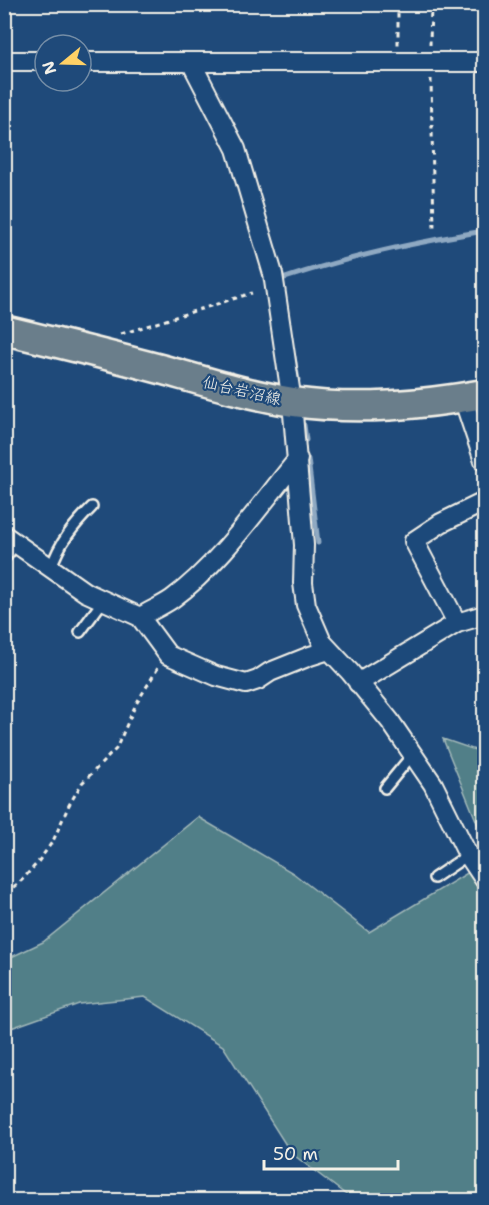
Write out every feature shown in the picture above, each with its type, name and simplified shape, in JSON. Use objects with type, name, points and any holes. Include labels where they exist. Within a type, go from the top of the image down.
[{"type":"main road","name":"仙台岩沼線","points":[[4,330],[292,402],[357,407],[439,402],[474,396]]},
{"type":"street","points":[[4,61],[33,61]]},
{"type":"street","points":[[93,62],[484,62]]},
{"type":"street","points":[[191,62],[236,149],[273,274],[298,459],[306,605],[318,634],[329,650],[390,721],[433,784],[468,855],[484,879]]},
{"type":"street","points":[[474,396],[484,462]]},
{"type":"street","points":[[140,617],[171,600],[198,577],[298,459]]},
{"type":"street","points":[[456,623],[414,541],[441,523],[484,502]]},
{"type":"street","points":[[11,539],[85,592],[140,617],[168,655],[216,676],[246,684],[270,672],[329,650]]},
{"type":"street","points":[[358,683],[456,623],[484,615]]},
{"type":"lane","points":[[51,568],[57,551],[75,524],[92,507]]},
{"type":"lane","points":[[4,559],[11,539]]},
{"type":"lane","points":[[80,632],[103,601]]},
{"type":"lane","points":[[385,788],[413,754]]},
{"type":"lane","points":[[434,878],[468,855]]},
{"type":"path","points":[[398,4],[398,62]]},
{"type":"path","points":[[431,4],[434,230]]},
{"type":"path","points":[[100,353],[117,335],[252,292]]},
{"type":"path","points":[[6,893],[38,862],[53,840],[75,793],[116,749],[144,689],[168,655]]},
{"type":"green space","points":[[443,739],[484,753],[484,840]]},
{"type":"green space","points":[[198,817],[293,873],[369,932],[484,863],[484,1200],[353,1200],[291,1153],[223,1046],[145,997],[79,1004],[11,1028],[5,1036],[5,960],[43,942]]},
{"type":"waterway","points":[[282,283],[282,279],[357,257],[484,231]]},
{"type":"waterway","points":[[294,357],[298,380]]},
{"type":"waterway","points":[[304,425],[306,440]]},
{"type":"waterway","points":[[308,459],[318,543]]}]
